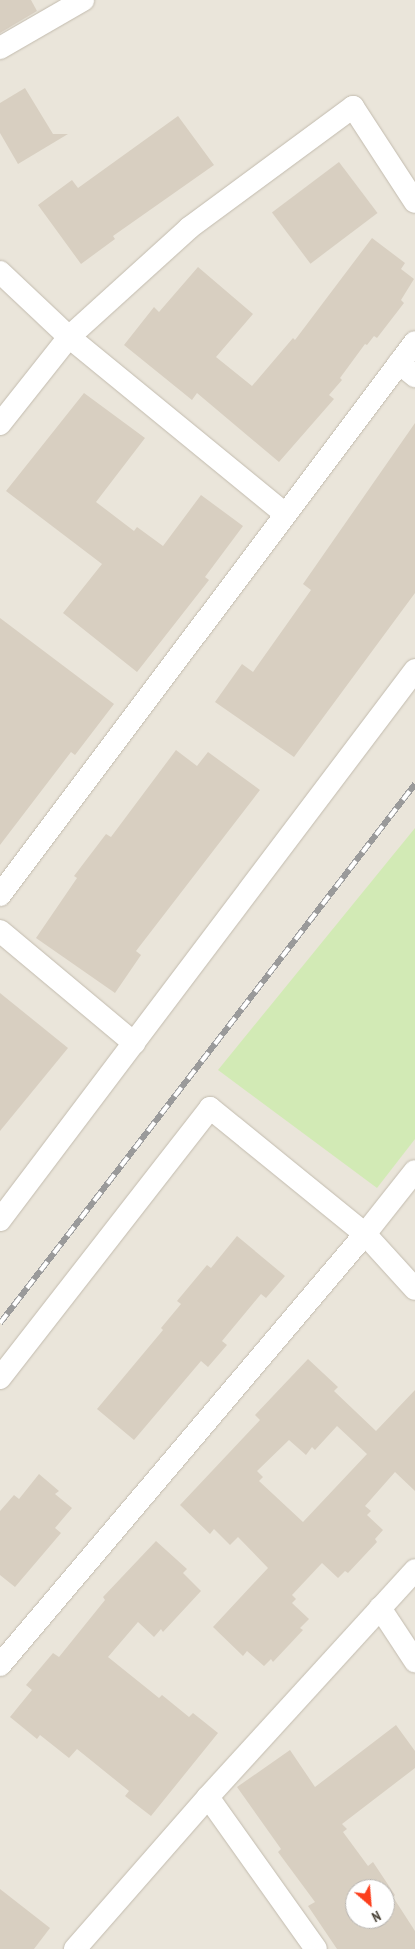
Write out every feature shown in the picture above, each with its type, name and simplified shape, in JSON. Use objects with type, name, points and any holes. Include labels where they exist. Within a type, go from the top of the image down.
[{"type":"street","points":[[0,48],[83,0]]},
{"type":"street","points":[[0,424],[69,337],[189,228],[352,107],[415,202]]},
{"type":"street","points":[[0,272],[69,337],[285,514]]},
{"type":"street","points":[[0,895],[285,514],[407,369],[415,342]]},
{"type":"street","points":[[0,1220],[415,670]]},
{"type":"street","points":[[0,931],[134,1043]]},
{"type":"street","points":[[0,1378],[210,1108],[365,1234],[415,1289]]},
{"type":"street","points":[[0,1665],[365,1234],[415,1171]]},
{"type":"street","points":[[365,1234],[415,1198]]},
{"type":"street","points":[[75,1949],[208,1797],[415,1570]]},
{"type":"street","points":[[380,1608],[415,1661]]},
{"type":"street","points":[[208,1797],[316,1949]]},
{"type":"shaded area","points":[[0,0],[415,0],[415,1949],[0,1949]]},
{"type":"green space","points":[[415,828],[415,1139],[377,1188],[218,1070]]},
{"type":"building","points":[[0,0],[31,0],[37,11],[0,33]]},
{"type":"building","points":[[25,88],[53,134],[68,134],[18,164],[0,133],[0,103]]},
{"type":"building","points":[[178,116],[214,165],[113,236],[115,239],[81,264],[38,205],[72,180],[78,188]]},
{"type":"building","points":[[339,162],[378,213],[310,264],[272,213]]},
{"type":"building","points":[[372,238],[405,263],[401,269],[414,279],[401,300],[404,303],[377,338],[374,336],[367,345],[365,344],[340,378],[342,380],[329,395],[334,399],[279,462],[197,393],[192,400],[124,345],[154,307],[159,312],[198,267],[253,314],[216,357],[252,386],[293,338],[295,340]]},
{"type":"building","points":[[84,393],[145,438],[96,502],[134,531],[137,527],[163,546],[201,495],[243,526],[205,577],[209,580],[137,672],[63,613],[102,564],[6,491]]},
{"type":"building","points":[[415,423],[415,593],[294,757],[215,702],[242,664],[253,672],[311,590],[303,584]]},
{"type":"building","points":[[0,618],[114,704],[75,755],[71,752],[0,845]]},
{"type":"building","points":[[176,750],[197,766],[208,752],[260,790],[136,951],[141,955],[115,993],[36,938],[77,878],[74,876],[106,834],[111,837]]},
{"type":"building","points":[[0,993],[68,1048],[0,1131]]},
{"type":"building","points":[[237,1236],[285,1276],[266,1298],[261,1294],[222,1341],[227,1345],[208,1367],[201,1361],[134,1440],[97,1409],[163,1330],[161,1328],[181,1304],[177,1301],[207,1265],[211,1268]]},
{"type":"building","points":[[308,1359],[338,1387],[334,1391],[376,1431],[415,1390],[415,1491],[395,1472],[365,1506],[371,1511],[367,1515],[383,1530],[375,1539],[377,1542],[348,1573],[345,1571],[338,1578],[322,1563],[292,1595],[296,1599],[292,1603],[309,1619],[300,1628],[303,1630],[273,1662],[271,1659],[264,1666],[247,1651],[243,1656],[213,1627],[268,1568],[238,1537],[230,1545],[214,1529],[210,1534],[180,1505],[260,1420],[255,1415]],"holes":[[[337,1426],[367,1454],[303,1522],[259,1481],[263,1477],[257,1471],[289,1440],[306,1455],[312,1447],[315,1450]]]},
{"type":"building","points":[[39,1474],[59,1491],[55,1494],[72,1508],[55,1528],[61,1533],[15,1587],[0,1575],[0,1511],[14,1495],[19,1499]]},
{"type":"building","points":[[156,1541],[187,1569],[183,1573],[201,1591],[163,1632],[161,1629],[154,1637],[138,1622],[108,1657],[159,1698],[162,1695],[189,1717],[193,1713],[218,1733],[151,1816],[125,1796],[129,1791],[77,1749],[69,1758],[40,1735],[37,1739],[10,1717],[32,1690],[26,1685],[53,1653],[59,1657],[105,1600],[103,1597]]},
{"type":"building","points":[[396,1725],[415,1751],[415,1768],[342,1824],[347,1829],[343,1832],[368,1866],[373,1862],[384,1879],[345,1879],[345,1929],[395,1929],[395,1900],[415,1931],[415,1949],[337,1949],[308,1906],[315,1902],[278,1852],[281,1849],[237,1787],[290,1750],[315,1787]]},
{"type":"building","points":[[0,1889],[50,1928],[34,1949],[0,1949]]},
{"type":"railway","points":[[0,1323],[415,784]]}]
